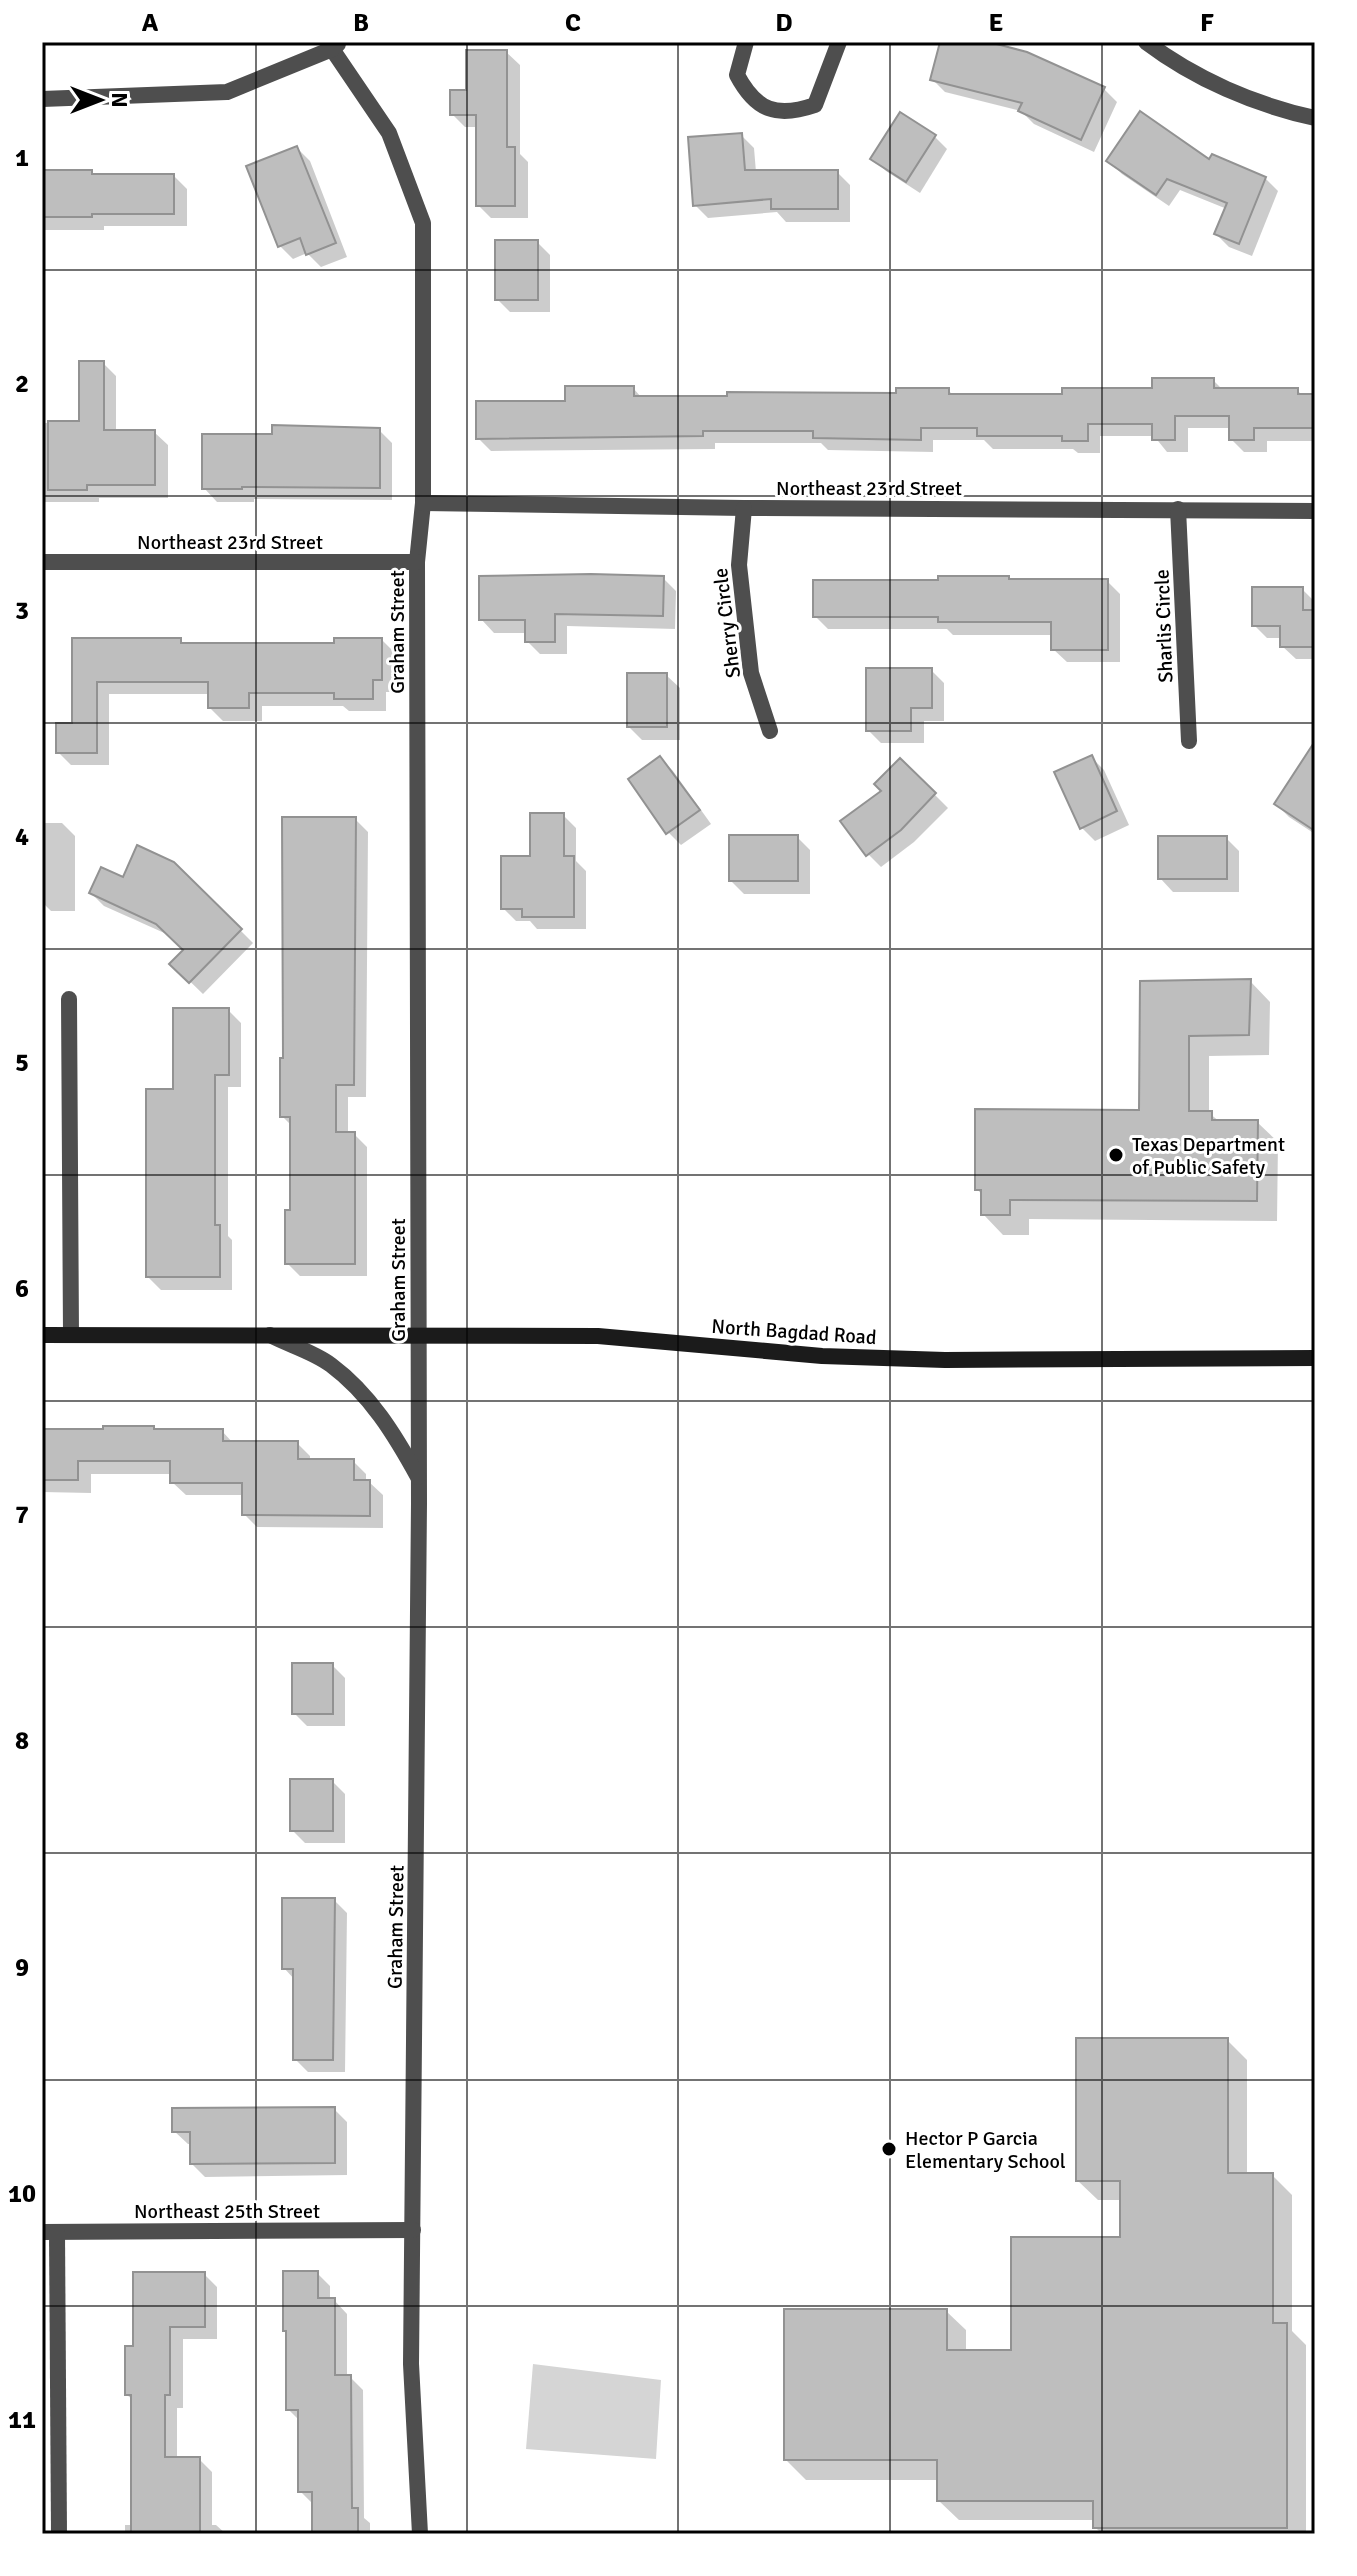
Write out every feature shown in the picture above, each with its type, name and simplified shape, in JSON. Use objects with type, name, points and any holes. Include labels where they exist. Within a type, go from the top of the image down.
[{"type":"street","points":[[746,42],[737,75],[747,94],[764,109],[797,111],[815,105],[839,42]]},
{"type":"street","points":[[1146,42],[1174,63],[1245,97],[1315,118]]},
{"type":"street","points":[[42,99],[227,92],[336,46]]},
{"type":"street","name":"Graham Street","points":[[336,46],[389,133],[423,223],[423,503],[417,562],[419,1479],[411,2364],[420,2534]]},
{"type":"street","name":"Northeast 23rd Street","points":[[423,503],[1315,511]]},
{"type":"street","name":"Sherry Circle","points":[[744,508],[739,565],[751,673],[770,731]]},
{"type":"street","name":"Sharlis Circle","points":[[1178,509],[1189,741]]},
{"type":"street","name":"Northeast 23rd Street","points":[[42,562],[417,562]]},
{"type":"street","points":[[69,999],[71,1335]]},
{"type":"street","name":"North Bagdad Road","points":[[42,1335],[598,1336],[822,1356],[945,1360],[1315,1358]]},
{"type":"street","name":"North Bagdad Road","points":[[270,1335],[330,1364],[371,1403],[401,1446],[419,1479]]},
{"type":"street","name":"Northeast 25th Street","points":[[50,2232],[413,2230]]},
{"type":"street","points":[[50,2232],[59,2534]]},
{"type":"shaded area","points":[[533,2364],[661,2380],[656,2459],[526,2449]]},
{"type":"building","points":[[940,42],[989,42],[1027,52],[1105,87],[1081,140],[1018,111],[1022,103],[930,80]]},
{"type":"building","points":[[466,50],[507,50],[507,147],[515,147],[515,206],[476,206],[476,115],[450,115],[450,90],[466,90]]},
{"type":"building","points":[[1140,111],[1209,159],[1212,154],[1266,177],[1239,244],[1214,234],[1227,203],[1167,179],[1156,195],[1106,161]]},
{"type":"building","points":[[900,112],[936,135],[906,182],[870,159]]},
{"type":"building","points":[[742,133],[745,170],[838,170],[838,209],[771,209],[771,199],[693,206],[688,137]]},
{"type":"building","points":[[297,146],[336,243],[306,255],[300,238],[278,247],[246,166]]},
{"type":"building","points":[[42,170],[92,170],[92,174],[174,174],[174,214],[42,217]]},
{"type":"building","points":[[495,240],[538,240],[538,300],[495,300]]},
{"type":"building","points":[[79,361],[104,361],[104,430],[155,430],[155,485],[87,485],[87,490],[48,490],[48,421],[79,421]]},
{"type":"building","points":[[1152,378],[1214,378],[1214,388],[1298,388],[1298,394],[1315,394],[1315,428],[1254,428],[1254,440],[1229,440],[1229,416],[1175,416],[1175,440],[1152,440],[1152,424],[1088,424],[1088,441],[1062,441],[1062,436],[977,436],[977,428],[921,428],[921,440],[813,438],[813,431],[703,431],[703,436],[476,439],[476,401],[565,401],[565,386],[634,386],[634,396],[727,396],[727,392],[896,393],[896,388],[949,388],[949,394],[1062,394],[1062,388],[1152,388]]},
{"type":"building","points":[[272,425],[380,428],[380,488],[202,489],[202,434],[272,434]]},
{"type":"building","points":[[479,576],[664,576],[663,616],[555,614],[555,642],[525,642],[525,620],[479,620]]},
{"type":"building","points":[[938,576],[1108,579],[1108,650],[1051,650],[1051,622],[938,622],[938,617],[813,617],[813,580],[938,580]]},
{"type":"building","points":[[1252,587],[1303,587],[1303,610],[1315,610],[1315,647],[1280,647],[1280,626],[1252,626]]},
{"type":"building","points":[[72,638],[181,638],[181,643],[334,643],[334,638],[382,638],[382,680],[373,680],[373,699],[334,699],[334,693],[249,693],[249,708],[208,708],[208,682],[97,682],[97,753],[56,753],[56,723],[72,723]]},
{"type":"building","points":[[866,668],[932,668],[932,708],[911,708],[911,731],[866,731]]},
{"type":"building","points":[[627,673],[667,673],[667,727],[627,727]]},
{"type":"building","points":[[1315,741],[1315,831],[1274,804]]},
{"type":"building","points":[[1092,755],[1117,811],[1080,829],[1054,772]]},
{"type":"building","points":[[660,756],[700,810],[666,834],[628,779]]},
{"type":"building","points":[[900,758],[936,793],[901,830],[866,856],[840,821],[881,791],[874,784]]},
{"type":"building","points":[[530,813],[564,813],[564,856],[574,856],[574,917],[522,917],[522,909],[501,909],[501,856],[530,856]]},
{"type":"building","points":[[282,817],[356,817],[354,1085],[336,1085],[336,1132],[355,1132],[355,1264],[285,1264],[285,1210],[290,1210],[290,1117],[280,1117],[280,1058],[283,1058]]},
{"type":"building","points":[[729,835],[798,835],[798,881],[729,881]]},
{"type":"building","points":[[1158,836],[1227,836],[1227,879],[1158,879]]},
{"type":"building","points":[[137,845],[174,862],[242,929],[189,983],[169,964],[183,950],[156,924],[89,893],[101,867],[123,877]]},
{"type":"building","name":"Texas Department of Public Safety","points":[[1251,979],[1249,1035],[1189,1036],[1189,1111],[1212,1111],[1212,1120],[1258,1120],[1257,1201],[1010,1200],[1010,1215],[981,1215],[981,1190],[975,1190],[975,1109],[1139,1110],[1140,981]]},
{"type":"building","points":[[173,1008],[229,1008],[229,1075],[215,1075],[215,1225],[220,1225],[220,1277],[146,1277],[146,1089],[173,1089]]},
{"type":"building","points":[[103,1426],[223,1429],[223,1441],[298,1441],[298,1459],[354,1459],[354,1480],[370,1480],[370,1516],[242,1515],[242,1483],[170,1483],[170,1461],[78,1461],[78,1480],[42,1480],[42,1429],[103,1429]]},
{"type":"building","points":[[292,1663],[333,1663],[333,1714],[292,1714]]},
{"type":"building","points":[[290,1779],[333,1779],[333,1831],[290,1831]]},
{"type":"building","points":[[282,1898],[335,1898],[333,2060],[293,2060],[293,1969],[282,1969]]},
{"type":"building","points":[[1076,2038],[1228,2038],[1228,2173],[1273,2173],[1273,2323],[1287,2323],[1287,2528],[1093,2528],[1093,2501],[937,2501],[937,2460],[784,2460],[784,2309],[947,2309],[947,2350],[1011,2350],[1011,2237],[1120,2237],[1120,2181],[1076,2181]]},
{"type":"building","points":[[335,2107],[335,2163],[190,2164],[190,2132],[172,2132],[172,2108]]},
{"type":"building","points":[[283,2271],[318,2271],[318,2298],[335,2298],[335,2375],[351,2375],[352,2508],[358,2508],[358,2534],[312,2534],[312,2492],[298,2492],[298,2410],[286,2410]]},
{"type":"building","points":[[133,2272],[205,2272],[205,2327],[170,2327],[170,2395],[165,2395],[165,2457],[200,2457],[200,2534],[131,2534],[131,2395],[125,2395],[125,2346],[133,2346]]},
{"type":"place","name":"Texas Department of Public Safety","points":[[1116,1155]]},
{"type":"place","name":"Hector P Garcia Elementary School","points":[[889,2149]]}]
